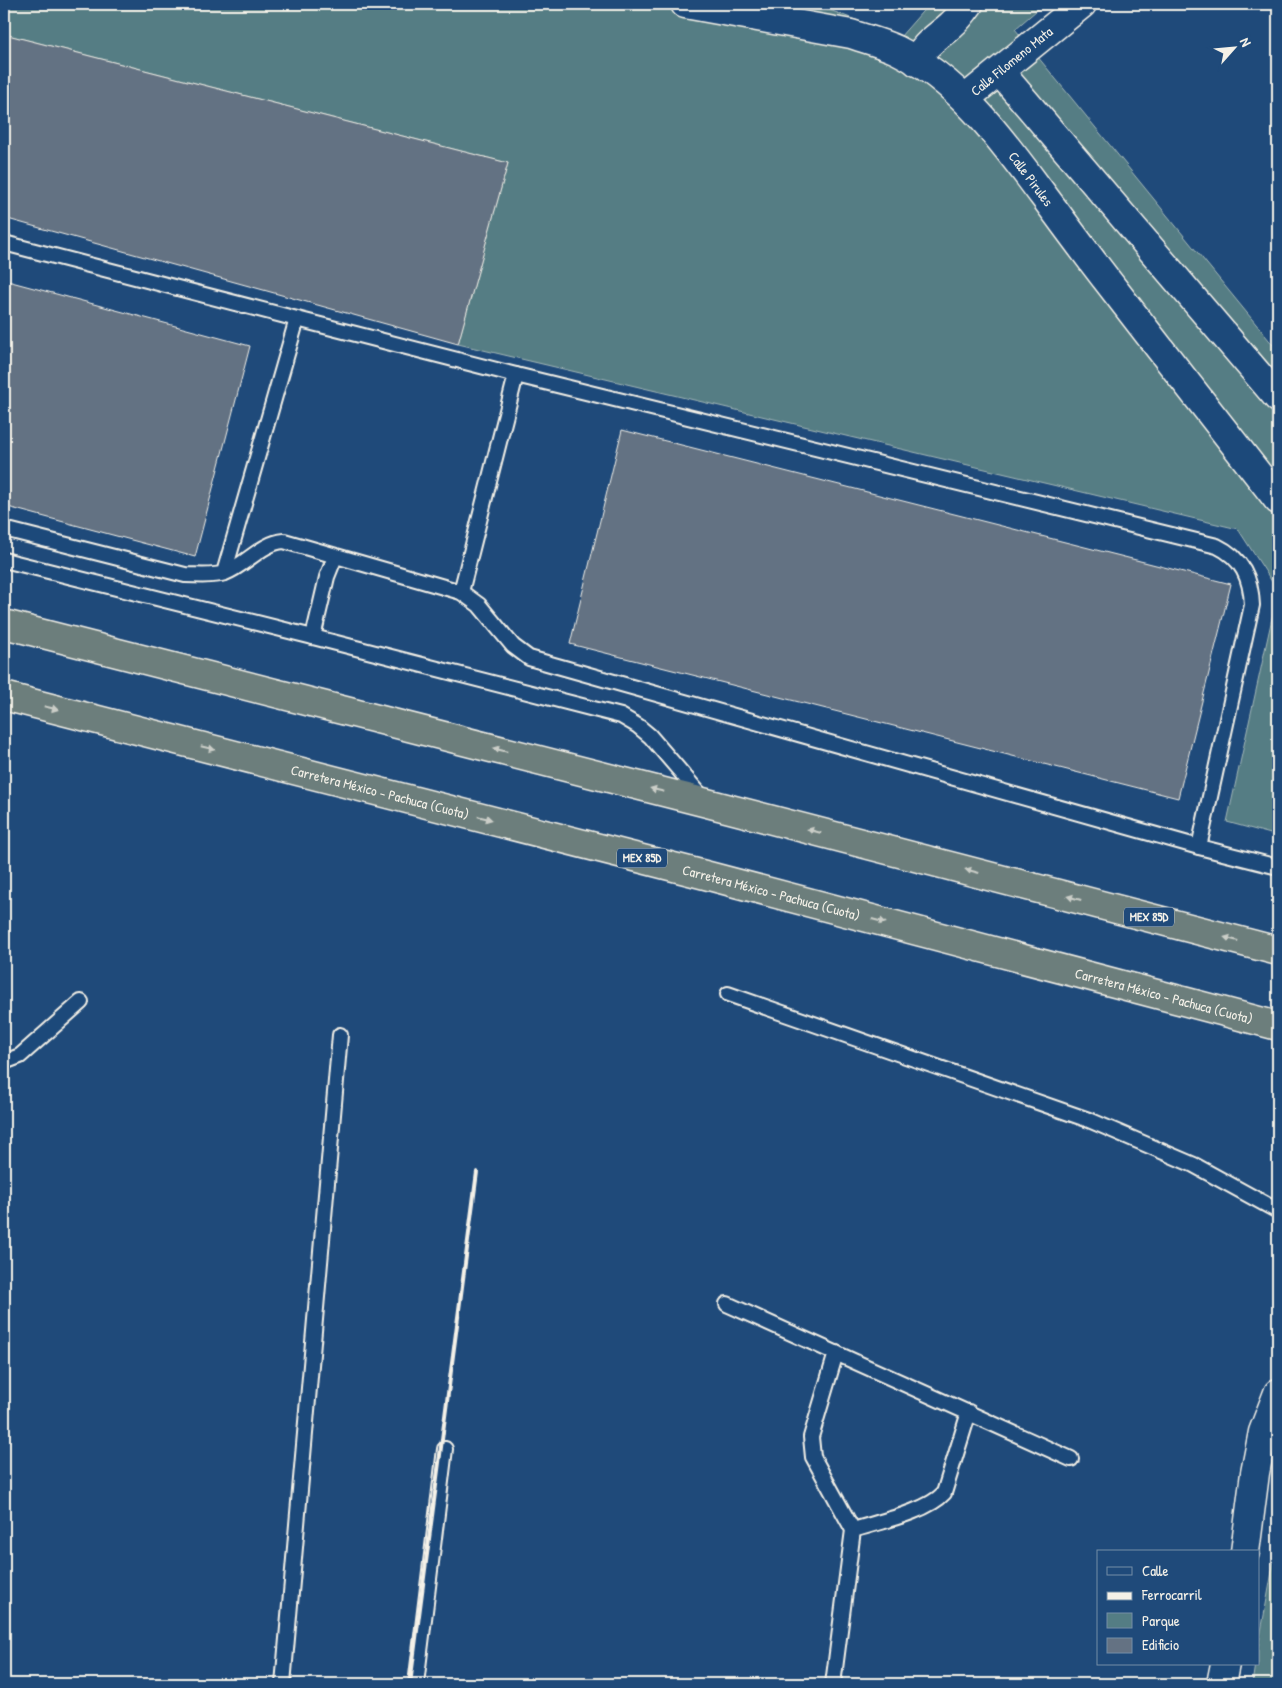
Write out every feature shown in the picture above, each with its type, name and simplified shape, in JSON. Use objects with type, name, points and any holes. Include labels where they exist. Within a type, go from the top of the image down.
[{"type":"highway","name":"MEX 85D","points":[[4,624],[1278,951]]},
{"type":"highway","name":"Carretera México - Pachuca (Cuota)","points":[[4,696],[704,874],[1278,1026]]},
{"type":"street","name":"Calle Pirules","points":[[685,4],[850,34],[897,50],[933,73],[965,100],[1020,164],[1082,248],[1278,500]]},
{"type":"street","points":[[917,62],[924,48],[952,24],[969,4]]},
{"type":"street","name":"Calle Filomeno Mata","points":[[965,100],[1082,4]]},
{"type":"street","points":[[1000,72],[1278,398]]},
{"type":"street","points":[[1245,1550],[1255,1473],[1263,1432],[1278,1393]]},
{"type":"street","points":[[1221,1684],[1225,1666]]},
{"type":"lane","points":[[4,243],[516,375],[1217,546],[1229,552],[1238,561],[1252,589],[1252,605],[1199,847]]},
{"type":"lane","points":[[224,573],[297,319]]},
{"type":"lane","points":[[461,592],[516,375]]},
{"type":"lane","points":[[4,529],[185,575],[224,573],[237,567],[275,542],[284,542],[461,592],[479,606],[513,646],[529,658],[1199,847],[1278,867]]},
{"type":"lane","points":[[313,637],[335,557]]},
{"type":"lane","points":[[4,560],[620,716],[638,726],[650,736],[707,803]]},
{"type":"lane","points":[[728,994],[1089,1120],[1194,1165],[1278,1211]]},
{"type":"lane","points":[[4,1062],[20,1056],[81,1002]]},
{"type":"lane","points":[[283,1684],[340,1035]]},
{"type":"lane","points":[[728,1304],[1071,1459]]},
{"type":"lane","points":[[833,1684],[853,1530],[813,1457],[811,1437],[836,1353]]},
{"type":"lane","points":[[853,1530],[926,1507],[937,1501],[944,1493],[969,1412]]},
{"type":"lane","points":[[416,1684],[445,1449]]},
{"type":"green space","points":[[4,4],[814,4],[900,37],[929,4],[1044,4],[1015,29],[1278,351],[1278,591],[1238,529],[458,344],[508,163],[4,34]]},
{"type":"green space","points":[[1278,591],[1278,836],[1227,822]]},
{"type":"green space","points":[[1278,1539],[1278,1684],[1252,1684],[1255,1666],[1260,1666],[1260,1637]]},
{"type":"building","points":[[4,34],[508,163],[458,344],[4,218]]},
{"type":"building","points":[[4,280],[250,346],[195,557],[4,506]]},
{"type":"building","points":[[622,430],[1231,584],[1178,798],[570,644]]},
{"type":"railway","points":[[410,1684],[477,1172]]}]
